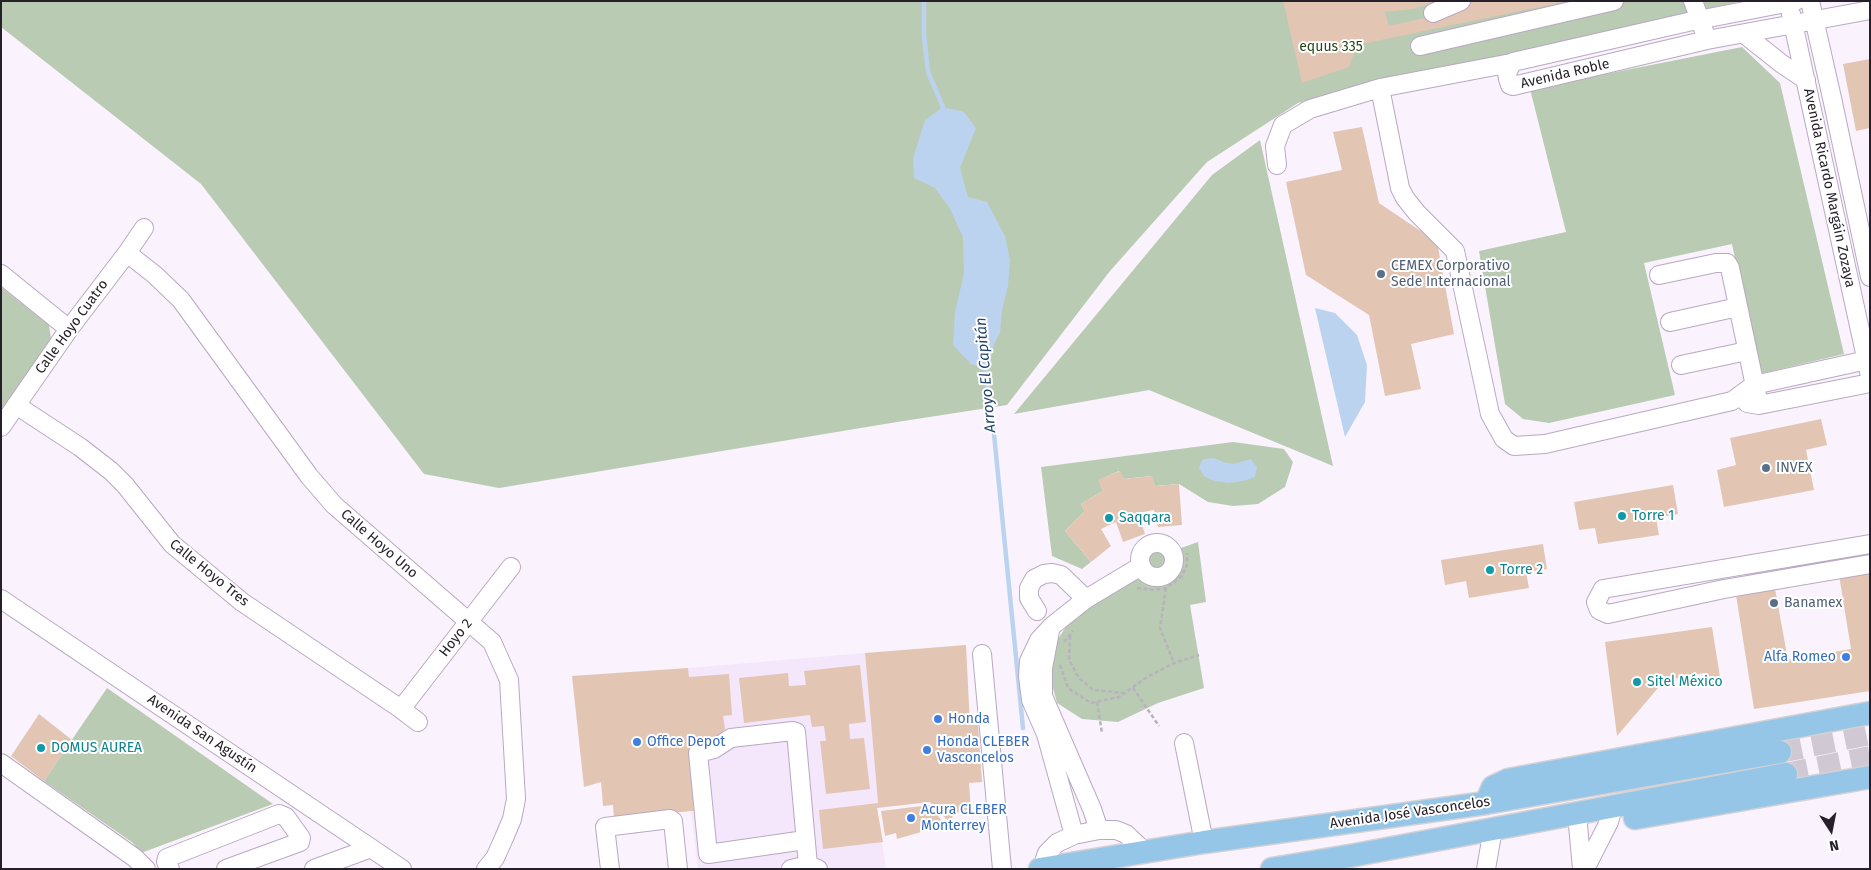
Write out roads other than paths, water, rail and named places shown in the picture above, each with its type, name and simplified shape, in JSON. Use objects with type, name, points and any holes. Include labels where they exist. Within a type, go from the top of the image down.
[{"type":"main road","points":[[1486,803],[1493,787],[1508,780],[1870,713]]},
{"type":"main road","name":"Avenida José Vasconcelos","points":[[1041,869],[1204,842],[1486,803],[1780,752]]},
{"type":"main road","points":[[1611,815],[1786,774]]},
{"type":"main road","points":[[1611,815],[1870,777]]},
{"type":"main road","name":"Avenida José Vasconcelos","points":[[1272,869],[1353,862],[1493,829],[1538,831],[1577,820],[1611,815]]},
{"type":"street","points":[[1433,13],[1460,1]]},
{"type":"street","points":[[1420,46],[1614,1]]},
{"type":"street","points":[[1693,1],[1707,40]]},
{"type":"street","name":"Avenida Ricardo Margáin Zozaya","points":[[1810,1],[1870,277]]},
{"type":"street","name":"Avenida Roble","points":[[1791,2],[1743,7],[1700,20],[1511,63],[1507,72],[1510,85],[1513,86],[1707,40],[1870,10]]},
{"type":"street","name":"Avenida Ricardo Margáin Zozaya","points":[[1791,2],[1793,24],[1868,368]]},
{"type":"street","points":[[1744,34],[1806,80]]},
{"type":"street","points":[[1607,41],[1612,63]]},
{"type":"street","points":[[1277,165],[1275,146],[1283,125],[1310,109],[1380,88],[1511,63]]},
{"type":"street","points":[[1380,88],[1400,188],[1409,204],[1450,245],[1458,257],[1490,414],[1504,439],[1514,446],[1545,444],[1732,401],[1758,405],[1870,382]]},
{"type":"street","name":"Calle Hoyo Cuatro","points":[[1,427],[69,329],[144,228]]},
{"type":"street","name":"Calle Hoyo Uno","points":[[127,253],[155,275],[181,300],[309,476],[334,504],[492,642],[509,680],[516,799],[512,819],[504,838],[486,869]]},
{"type":"street","points":[[1659,275],[1716,263],[1727,263],[1730,268],[1758,405]]},
{"type":"street","points":[[1,274],[69,329]]},
{"type":"street","points":[[1670,322],[1738,307]]},
{"type":"street","points":[[1681,365],[1747,350]]},
{"type":"street","points":[[1732,401],[1754,385],[1829,369],[1868,368]]},
{"type":"street","points":[[1829,369],[1833,390]]},
{"type":"street","name":"Calle Hoyo Tres","points":[[16,405],[80,447],[111,471],[125,485],[172,544],[242,602],[418,722]]},
{"type":"street","points":[[1870,544],[1603,589],[1596,602],[1599,610],[1608,614],[1679,598],[1870,564]]},
{"type":"street","points":[[1837,549],[1841,570]]},
{"type":"street","points":[[1760,562],[1763,582]]},
{"type":"street","points":[[1074,835],[1046,734],[1031,700],[1029,661],[1039,640],[1052,626],[1086,598],[1141,566]]},
{"type":"street","points":[[1734,566],[1738,587]]},
{"type":"street","name":"Hoyo 2","points":[[401,709],[510,567]]},
{"type":"street","points":[[1037,611],[1029,598],[1029,588],[1034,579],[1044,574],[1061,575],[1086,598]]},
{"type":"street","points":[[1675,576],[1679,598]]},
{"type":"street","name":"Avenida San Agustín","points":[[1,599],[402,869]]},
{"type":"street","points":[[1052,626],[1044,658],[1043,696],[1099,830]]},
{"type":"street","points":[[982,654],[1002,869]]},
{"type":"street","points":[[805,840],[708,854],[699,753],[714,749],[731,738],[796,732],[805,840],[806,868]]},
{"type":"street","points":[[1184,743],[1204,842]]},
{"type":"street","points":[[1,763],[135,858],[146,869]]},
{"type":"street","points":[[170,869],[167,858],[279,814],[286,817],[301,838],[300,842],[236,867]]},
{"type":"street","points":[[1586,869],[1611,815]]},
{"type":"street","points":[[610,869],[605,827],[670,819],[673,821],[678,869]]},
{"type":"street","points":[[1577,820],[1582,869]]},
{"type":"street","points":[[1486,869],[1493,829]]},
{"type":"street","points":[[1041,869],[1047,853],[1052,847],[1074,835],[1099,830],[1116,830],[1126,834],[1145,852]]},
{"type":"street","points":[[314,869],[371,848]]},
{"type":"water","points":[[943,107],[964,112],[976,128],[960,168],[968,197],[987,202],[1005,236],[1010,260],[1008,286],[1002,310],[1000,333],[994,344],[988,370],[971,364],[953,345],[955,312],[964,273],[963,237],[949,207],[935,188],[914,178],[913,158],[925,120]]},
{"type":"water","points":[[1315,308],[1335,313],[1357,335],[1367,365],[1365,402],[1345,437]]},
{"type":"water","points":[[1214,458],[1233,464],[1251,459],[1257,467],[1255,477],[1229,483],[1214,481],[1204,476],[1199,468],[1204,459]]},
{"type":"waterway","name":"Arroyo El Capitán","points":[[924,1],[924,35],[928,72],[943,111]]},
{"type":"waterway","name":"Arroyo El Capitán","points":[[985,365],[994,434],[1023,728]]},
{"type":"tunnel","points":[[1780,752],[1870,734]]},
{"type":"tunnel","points":[[1786,774],[1870,757]]},
{"type":"place","name":"CEMEX Corporativo Sede Internacional","points":[[1381,274]]},
{"type":"place","name":"INVEX","points":[[1766,468]]},
{"type":"place","name":"Torre 1","points":[[1622,516]]},
{"type":"place","name":"Saqqara","points":[[1109,518]]},
{"type":"place","name":"Torre 2","points":[[1490,570]]},
{"type":"place","name":"Banamex","points":[[1774,603]]},
{"type":"place","name":"Alfa Romeo","points":[[1846,657]]},
{"type":"place","name":"Sitel México","points":[[1637,682]]},
{"type":"place","name":"Honda","points":[[938,719]]},
{"type":"place","name":"Office Depot","points":[[637,742]]},
{"type":"place","name":"DOMUS AUREA","points":[[41,748]]},
{"type":"place","name":"Honda CLEBER Vasconcelos","points":[[927,750]]},
{"type":"place","name":"Acura CLEBER Monterrey","points":[[911,818]]},
{"type":"park label","name":"equus 335","points":[[1331,47]]}]
